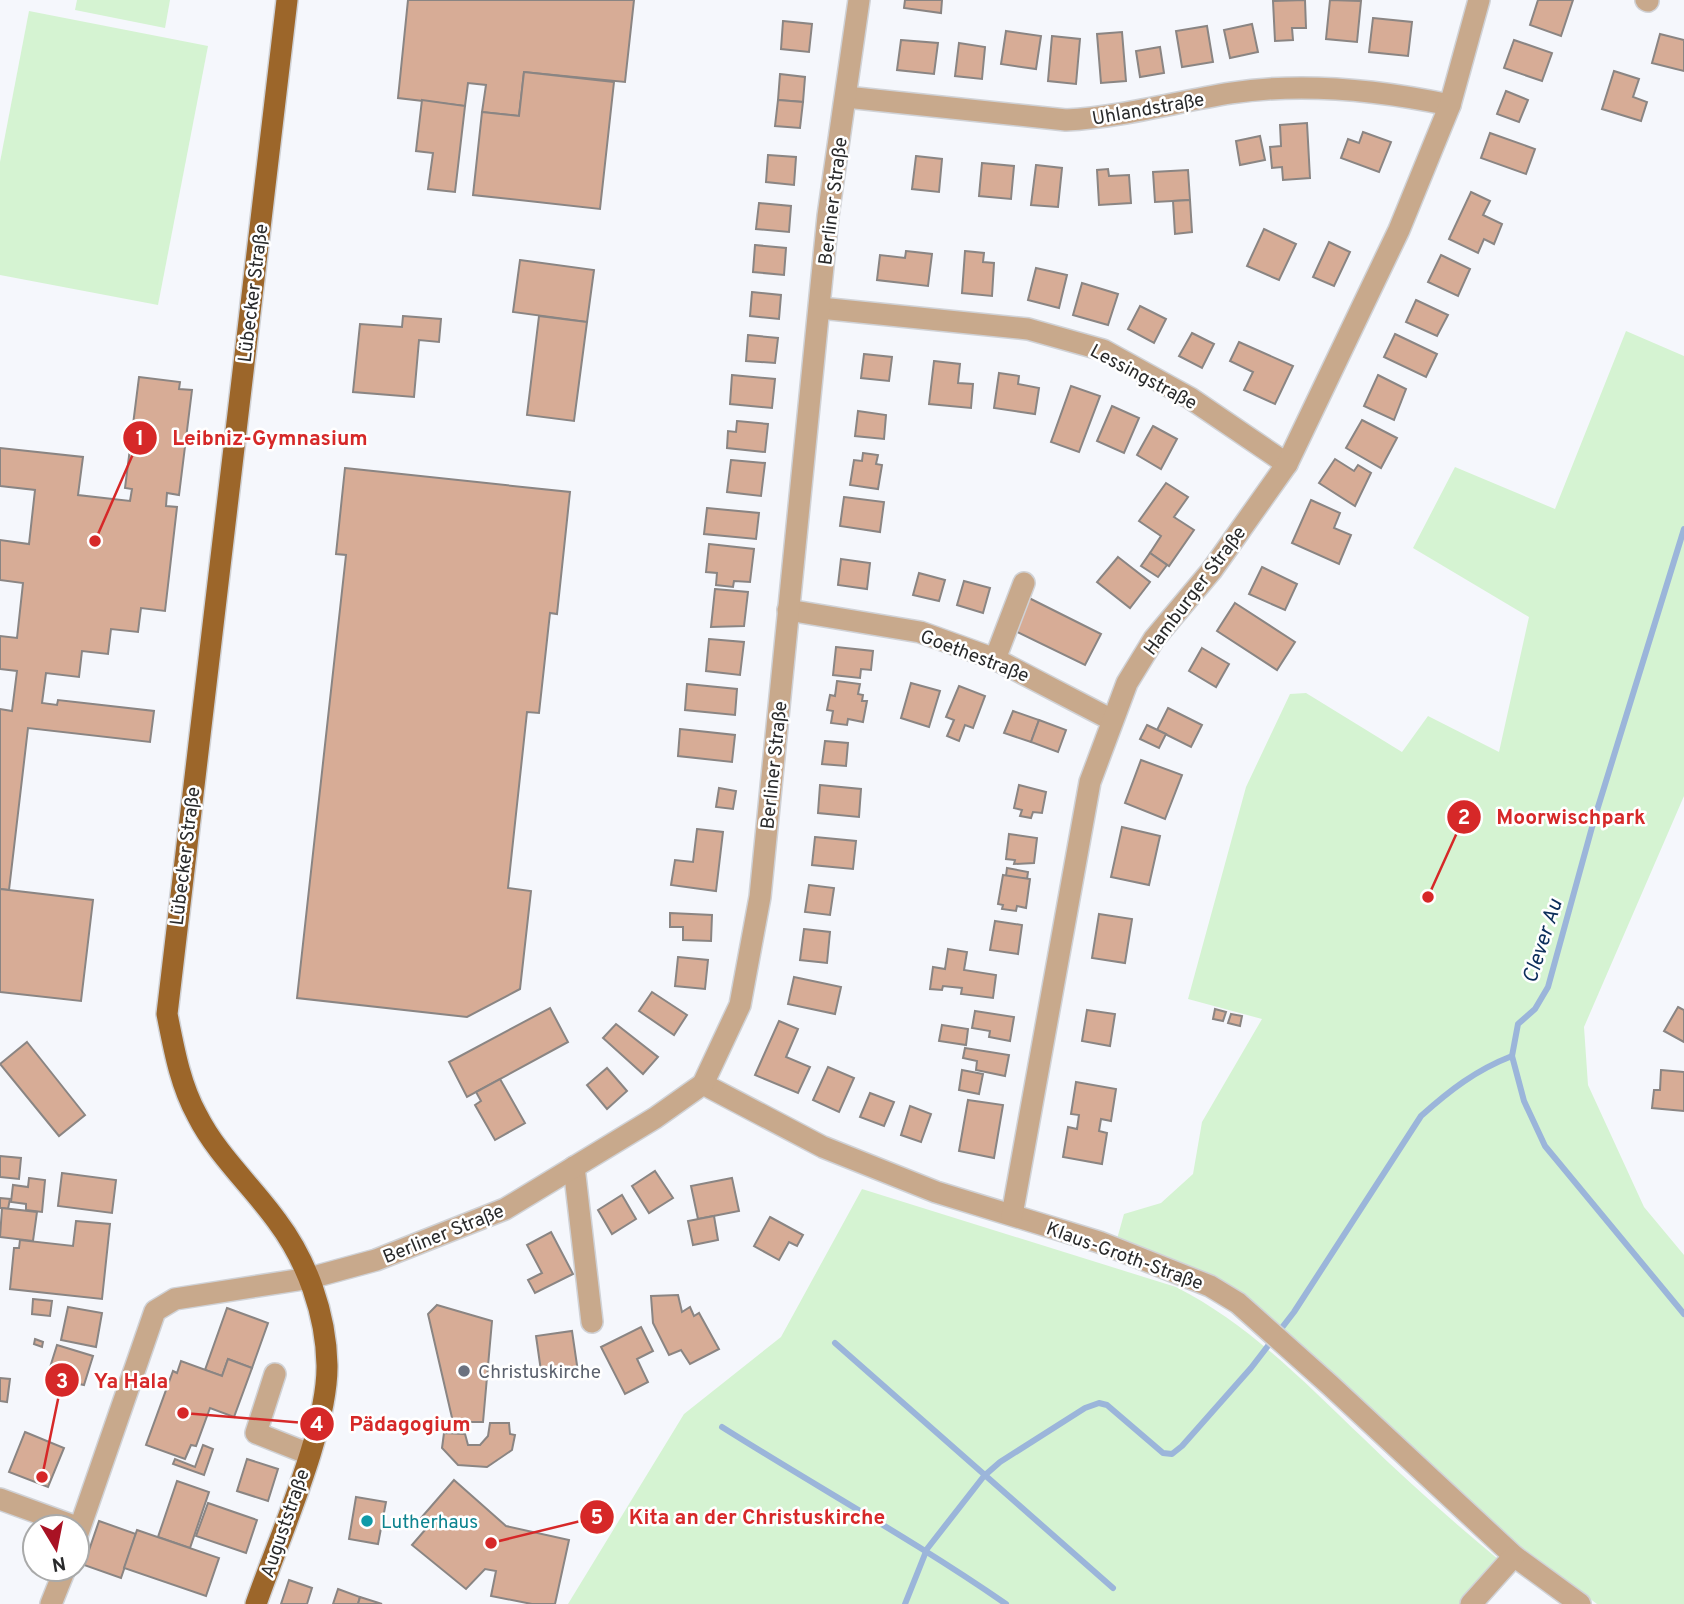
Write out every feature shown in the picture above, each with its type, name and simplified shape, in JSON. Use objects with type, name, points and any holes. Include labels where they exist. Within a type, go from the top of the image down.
[{"type":"main road","name":"Lübecker Straße","points":[[287,0],[167,1014],[178,1069],[196,1115],[214,1143],[280,1224],[310,1278]]},
{"type":"main road","name":"Auguststraße","points":[[256,1604],[309,1454],[324,1401],[327,1364],[310,1278]]},
{"type":"street","name":"Berliner Straße","points":[[310,1278],[376,1260],[505,1209],[655,1118],[703,1084],[740,1006],[760,897],[828,216],[859,0]]},
{"type":"street","name":"Hamburger Straße","points":[[1012,1215],[1090,782],[1112,720],[1127,682],[1154,639],[1212,570],[1287,464],[1399,230],[1450,105],[1479,0]]},
{"type":"street","name":"Uhlandstraße","points":[[846,97],[1066,120],[1100,118],[1233,93],[1314,89],[1396,94],[1450,105]]},
{"type":"street","name":"Lessingstraße","points":[[820,308],[1028,329],[1103,350],[1190,398],[1287,464]]},
{"type":"street","points":[[995,659],[1024,583]]},
{"type":"street","name":"Goethestraße","points":[[788,610],[920,632],[995,659],[1112,720]]},
{"type":"street","name":"Klaus-Groth-Straße","points":[[703,1084],[823,1147],[936,1192],[1181,1272],[1238,1303],[1514,1556],[1580,1604]]},
{"type":"street","points":[[574,1167],[592,1322]]},
{"type":"street","points":[[84,1513],[155,1311],[175,1299],[310,1278]]},
{"type":"street","points":[[275,1374],[256,1433],[309,1454]]},
{"type":"street","points":[[0,1499],[36,1513]]},
{"type":"street","points":[[1471,1604],[1514,1556]]},
{"type":"street","points":[[51,1604],[59,1583]]},
{"type":"green space","points":[[77,0],[170,0],[165,28],[75,10]]},
{"type":"green space","points":[[29,11],[208,46],[158,305],[0,275],[0,162]]},
{"type":"green space","points":[[1626,331],[1684,356],[1684,796],[1584,1027],[1588,1085],[1644,1207],[1684,1255],[1684,1604],[1597,1604],[1515,1542],[1247,1299],[1117,1239],[1124,1214],[1161,1203],[1193,1174],[1202,1122],[1262,1019],[1188,999],[1246,787],[1290,694],[1306,693],[1402,752],[1428,716],[1499,752],[1529,617],[1413,548],[1455,467],[1555,509]]},
{"type":"green space","points":[[862,1189],[1176,1287],[1203,1302],[1275,1355],[1413,1485],[1499,1560],[1459,1604],[568,1604],[684,1414],[781,1337]]},
{"type":"building","points":[[408,0],[634,0],[625,82],[524,72],[519,116],[482,112],[486,85],[468,83],[465,106],[398,98]]},
{"type":"building","points":[[905,0],[942,0],[941,13],[904,8]]},
{"type":"building","points":[[1305,0],[1306,28],[1292,28],[1293,40],[1275,41],[1273,1]]},
{"type":"building","points":[[1330,0],[1361,1],[1357,42],[1326,39]]},
{"type":"building","points":[[1538,0],[1573,0],[1561,36],[1530,25]]},
{"type":"building","points":[[1373,18],[1412,22],[1408,56],[1369,52]]},
{"type":"building","points":[[783,21],[812,24],[809,52],[781,49]]},
{"type":"building","points":[[1252,24],[1258,52],[1230,58],[1224,30]]},
{"type":"building","points":[[1207,26],[1213,62],[1182,67],[1176,31]]},
{"type":"building","points":[[1006,31],[1041,36],[1036,69],[1001,64]]},
{"type":"building","points":[[1122,32],[1126,81],[1101,83],[1097,34]]},
{"type":"building","points":[[1660,34],[1684,40],[1684,71],[1652,63]]},
{"type":"building","points":[[1052,36],[1080,39],[1076,84],[1048,81]]},
{"type":"building","points":[[901,40],[938,43],[934,74],[897,70]]},
{"type":"building","points":[[1514,40],[1552,53],[1542,81],[1504,68]]},
{"type":"building","points":[[959,43],[985,47],[982,79],[955,76]]},
{"type":"building","points":[[1160,47],[1164,73],[1140,77],[1136,51]]},
{"type":"building","points":[[1614,71],[1639,79],[1633,97],[1647,102],[1641,121],[1602,109]]},
{"type":"building","points":[[524,72],[614,82],[600,209],[473,195],[482,112],[519,116]]},
{"type":"building","points":[[780,74],[805,77],[803,102],[778,100]]},
{"type":"building","points":[[1506,91],[1528,100],[1519,122],[1497,114]]},
{"type":"building","points":[[422,100],[465,106],[455,192],[428,189],[433,153],[416,151]]},
{"type":"building","points":[[778,100],[803,102],[800,128],[775,126]]},
{"type":"building","points":[[1307,123],[1310,178],[1283,180],[1282,167],[1272,168],[1270,147],[1281,146],[1280,125]]},
{"type":"building","points":[[1363,132],[1391,142],[1379,172],[1341,158],[1348,139],[1359,143]]},
{"type":"building","points":[[1490,133],[1535,149],[1526,174],[1481,158]]},
{"type":"building","points":[[1260,136],[1265,160],[1240,165],[1236,141]]},
{"type":"building","points":[[768,155],[796,157],[794,185],[766,182]]},
{"type":"building","points":[[916,156],[942,159],[939,192],[912,189]]},
{"type":"building","points":[[982,163],[1014,166],[1011,199],[979,196]]},
{"type":"building","points":[[1036,165],[1062,168],[1058,207],[1031,205]]},
{"type":"building","points":[[1108,169],[1109,176],[1129,175],[1131,203],[1099,205],[1097,170]]},
{"type":"building","points":[[1188,170],[1190,200],[1155,202],[1153,172]]},
{"type":"building","points":[[1471,192],[1490,201],[1483,215],[1502,224],[1494,244],[1484,239],[1478,253],[1449,239]]},
{"type":"building","points":[[1190,200],[1192,232],[1175,234],[1173,201]]},
{"type":"building","points":[[759,203],[791,206],[789,232],[756,229]]},
{"type":"building","points":[[1264,229],[1296,244],[1279,280],[1247,266]]},
{"type":"building","points":[[1329,242],[1350,252],[1334,286],[1313,277]]},
{"type":"building","points":[[755,245],[786,248],[784,275],[753,272]]},
{"type":"building","points":[[906,251],[932,254],[928,286],[877,280],[880,255],[905,258]]},
{"type":"building","points":[[965,251],[984,253],[983,262],[994,263],[992,296],[962,293]]},
{"type":"building","points":[[1441,255],[1470,269],[1458,296],[1428,282]]},
{"type":"building","points":[[520,260],[594,270],[587,322],[513,312]]},
{"type":"building","points":[[1036,268],[1067,275],[1059,308],[1028,300]]},
{"type":"building","points":[[1082,283],[1118,294],[1108,325],[1073,315]]},
{"type":"building","points":[[752,292],[781,295],[779,319],[750,316]]},
{"type":"building","points":[[1416,300],[1448,315],[1437,336],[1406,322]]},
{"type":"building","points":[[1140,306],[1166,319],[1154,343],[1128,329]]},
{"type":"building","points":[[403,316],[441,319],[439,342],[419,340],[414,397],[353,392],[360,324],[402,327]]},
{"type":"building","points":[[539,316],[587,322],[574,421],[527,415]]},
{"type":"building","points":[[1192,333],[1214,344],[1202,368],[1179,356]]},
{"type":"building","points":[[1395,334],[1437,354],[1426,377],[1384,357]]},
{"type":"building","points":[[748,335],[778,338],[775,363],[746,361]]},
{"type":"building","points":[[1239,342],[1293,366],[1275,404],[1244,390],[1253,372],[1230,361]]},
{"type":"building","points":[[864,354],[892,357],[889,381],[861,378]]},
{"type":"building","points":[[934,361],[960,364],[958,383],[973,384],[971,408],[929,404]]},
{"type":"building","points":[[999,373],[1019,376],[1018,384],[1039,388],[1035,414],[994,408]]},
{"type":"building","points":[[732,375],[775,379],[772,408],[730,404]]},
{"type":"building","points":[[1378,375],[1406,389],[1394,420],[1364,406]]},
{"type":"building","points":[[139,377],[180,382],[179,389],[192,390],[179,495],[167,493],[166,506],[177,507],[165,611],[141,608],[138,632],[111,629],[108,654],[82,651],[79,677],[46,673],[42,703],[57,705],[58,700],[154,711],[150,742],[28,728],[9,890],[0,889],[0,709],[12,711],[17,671],[0,669],[0,636],[17,638],[23,583],[0,580],[0,540],[29,544],[35,490],[0,486],[0,448],[83,457],[78,495],[130,501],[132,489],[125,488]]},
{"type":"building","points":[[1071,386],[1100,396],[1079,452],[1051,442]]},
{"type":"building","points":[[1112,406],[1139,418],[1124,453],[1097,441]]},
{"type":"building","points":[[858,411],[886,415],[884,439],[855,436]]},
{"type":"building","points":[[1362,420],[1397,438],[1381,468],[1346,448]]},
{"type":"building","points":[[737,421],[768,424],[765,452],[727,448],[728,431],[736,432]]},
{"type":"building","points":[[1153,426],[1177,439],[1161,469],[1137,455]]},
{"type":"building","points":[[863,453],[878,455],[876,464],[882,465],[878,489],[850,485],[854,460],[862,461]]},
{"type":"building","points":[[1335,459],[1354,471],[1358,465],[1371,473],[1355,506],[1319,483]]},
{"type":"building","points":[[731,460],[765,463],[761,496],[727,492]]},
{"type":"building","points":[[345,468],[570,492],[557,614],[550,613],[539,713],[527,712],[508,888],[531,891],[520,989],[467,1017],[297,998],[346,555],[336,554]]},
{"type":"building","points":[[1166,483],[1188,497],[1174,517],[1194,530],[1169,566],[1150,553],[1161,536],[1139,521]]},
{"type":"building","points":[[844,497],[884,502],[880,532],[840,526]]},
{"type":"building","points":[[1311,500],[1340,513],[1334,528],[1351,535],[1339,564],[1292,543]]},
{"type":"building","points":[[707,508],[759,513],[756,539],[704,534]]},
{"type":"building","points":[[709,544],[754,549],[750,582],[734,581],[733,587],[716,585],[717,573],[706,572]]},
{"type":"building","points":[[1150,553],[1167,565],[1158,577],[1141,566]]},
{"type":"building","points":[[1118,557],[1150,582],[1130,608],[1097,582]]},
{"type":"building","points":[[841,559],[870,563],[867,589],[838,585]]},
{"type":"building","points":[[1262,567],[1297,584],[1285,610],[1249,594]]},
{"type":"building","points":[[919,573],[945,580],[939,601],[913,595]]},
{"type":"building","points":[[964,581],[990,588],[983,613],[957,605]]},
{"type":"building","points":[[715,589],[748,592],[744,626],[711,627]]},
{"type":"building","points":[[1027,597],[1101,634],[1085,665],[1011,629]]},
{"type":"building","points":[[1235,603],[1295,642],[1277,670],[1217,631]]},
{"type":"building","points":[[709,639],[744,642],[740,675],[706,671]]},
{"type":"building","points":[[836,647],[873,651],[871,670],[861,669],[860,678],[833,675]]},
{"type":"building","points":[[1202,648],[1229,664],[1216,687],[1189,671]]},
{"type":"building","points":[[837,681],[860,684],[858,694],[863,695],[862,701],[867,701],[863,722],[848,719],[847,725],[831,723],[833,711],[827,710],[830,695],[835,696]]},
{"type":"building","points":[[911,683],[940,691],[929,727],[901,718]]},
{"type":"building","points":[[687,684],[737,689],[735,715],[685,710]]},
{"type":"building","points":[[959,686],[985,696],[973,728],[965,725],[959,741],[947,736],[954,720],[946,717]]},
{"type":"building","points":[[1168,708],[1202,725],[1191,747],[1157,730]]},
{"type":"building","points":[[1013,711],[1039,720],[1031,742],[1004,733]]},
{"type":"building","points":[[1039,720],[1066,730],[1058,752],[1031,742]]},
{"type":"building","points":[[1147,725],[1166,734],[1159,748],[1140,739]]},
{"type":"building","points":[[680,729],[735,735],[732,762],[678,756]]},
{"type":"building","points":[[825,741],[848,743],[846,766],[822,764]]},
{"type":"building","points":[[1141,760],[1182,775],[1165,819],[1125,803]]},
{"type":"building","points":[[820,785],[861,789],[859,817],[818,813]]},
{"type":"building","points":[[1019,785],[1046,792],[1042,813],[1033,812],[1031,818],[1020,816],[1022,810],[1014,808]]},
{"type":"building","points":[[719,788],[736,791],[733,809],[716,807]]},
{"type":"building","points":[[1122,827],[1160,836],[1149,885],[1111,877]]},
{"type":"building","points":[[697,829],[723,832],[716,891],[671,885],[675,860],[693,862]]},
{"type":"building","points":[[1009,834],[1037,838],[1034,863],[1014,864],[1015,860],[1006,859]]},
{"type":"building","points":[[815,837],[856,841],[853,869],[812,865]]},
{"type":"building","points":[[1007,868],[1028,872],[1027,879],[1006,876]]},
{"type":"building","points":[[1003,875],[1030,879],[1026,908],[1017,906],[1016,911],[1002,909],[1003,905],[998,904]]},
{"type":"building","points":[[809,885],[834,888],[830,915],[805,912]]},
{"type":"building","points":[[0,889],[93,900],[81,1001],[0,992]]},
{"type":"building","points":[[670,913],[712,915],[711,941],[683,940],[683,927],[670,927]]},
{"type":"building","points":[[1099,914],[1132,919],[1125,963],[1092,958]]},
{"type":"building","points":[[995,921],[1022,925],[1018,954],[990,950]]},
{"type":"building","points":[[804,929],[830,932],[827,963],[800,960]]},
{"type":"building","points":[[948,949],[967,952],[964,970],[996,975],[993,998],[961,994],[962,988],[943,986],[942,990],[930,989],[933,967],[945,969]]},
{"type":"building","points":[[678,957],[708,960],[705,989],[675,986]]},
{"type":"building","points":[[794,977],[841,987],[835,1014],[788,1004]]},
{"type":"building","points":[[652,992],[687,1015],[674,1035],[639,1011]]},
{"type":"building","points":[[1678,1007],[1684,1010],[1684,1042],[1664,1031]]},
{"type":"building","points":[[550,1008],[568,1042],[467,1097],[449,1062]]},
{"type":"building","points":[[1215,1009],[1226,1012],[1223,1021],[1213,1019]]},
{"type":"building","points":[[1087,1010],[1115,1014],[1110,1046],[1082,1041]]},
{"type":"building","points":[[975,1011],[1014,1017],[1010,1041],[989,1037],[990,1031],[972,1028]]},
{"type":"building","points":[[1231,1014],[1242,1016],[1240,1026],[1228,1023]]},
{"type":"building","points":[[779,1021],[798,1029],[786,1057],[810,1067],[798,1093],[755,1075]]},
{"type":"building","points":[[616,1024],[658,1057],[643,1074],[603,1038]]},
{"type":"building","points":[[942,1025],[968,1029],[966,1045],[939,1041]]},
{"type":"building","points":[[27,1042],[85,1115],[59,1136],[0,1064]]},
{"type":"building","points":[[965,1048],[1009,1055],[1005,1076],[976,1070],[977,1061],[963,1058]]},
{"type":"building","points":[[828,1067],[854,1078],[839,1112],[813,1100]]},
{"type":"building","points":[[607,1068],[627,1091],[607,1109],[587,1085]]},
{"type":"building","points":[[962,1070],[983,1074],[979,1094],[959,1090]]},
{"type":"building","points":[[1661,1070],[1684,1072],[1684,1111],[1652,1108],[1654,1090],[1660,1090]]},
{"type":"building","points":[[500,1079],[525,1123],[495,1140],[475,1105],[481,1101],[476,1092]]},
{"type":"building","points":[[1076,1082],[1116,1089],[1111,1121],[1101,1119],[1099,1131],[1107,1133],[1102,1164],[1063,1157],[1068,1127],[1077,1129],[1079,1115],[1071,1114]]},
{"type":"building","points":[[870,1093],[894,1102],[884,1126],[860,1117]]},
{"type":"building","points":[[968,1100],[1003,1105],[994,1158],[959,1151]]},
{"type":"building","points":[[910,1106],[931,1114],[921,1142],[901,1135]]},
{"type":"building","points":[[0,1156],[21,1158],[19,1179],[0,1177]]},
{"type":"building","points":[[655,1171],[673,1198],[649,1213],[632,1186]]},
{"type":"building","points":[[62,1173],[116,1180],[112,1213],[58,1206]]},
{"type":"building","points":[[29,1178],[45,1180],[42,1212],[26,1210],[26,1204],[11,1202],[13,1185],[28,1187]]},
{"type":"building","points":[[732,1178],[739,1211],[698,1219],[691,1186]]},
{"type":"building","points":[[622,1195],[636,1219],[612,1234],[598,1210]]},
{"type":"building","points":[[0,1198],[10,1199],[8,1209],[0,1208]]},
{"type":"building","points":[[2,1208],[37,1212],[33,1241],[0,1237]]},
{"type":"building","points":[[714,1216],[718,1240],[693,1245],[688,1221]]},
{"type":"building","points":[[770,1217],[803,1235],[797,1246],[789,1242],[779,1260],[754,1246]]},
{"type":"building","points":[[76,1221],[110,1224],[102,1299],[10,1289],[14,1248],[19,1248],[20,1240],[73,1246]]},
{"type":"building","points":[[551,1232],[573,1274],[535,1293],[528,1280],[542,1273],[527,1245]]},
{"type":"building","points":[[678,1295],[682,1312],[690,1307],[694,1316],[699,1313],[719,1349],[690,1364],[681,1350],[669,1355],[653,1323],[651,1296]]},
{"type":"building","points":[[33,1299],[52,1301],[50,1316],[32,1314]]},
{"type":"building","name":"Christuskirche","points":[[437,1305],[492,1321],[483,1422],[453,1422],[428,1314]]},
{"type":"building","points":[[68,1307],[102,1313],[96,1347],[61,1340]]},
{"type":"building","points":[[227,1308],[268,1323],[252,1368],[228,1359],[222,1376],[205,1370]]},
{"type":"building","points":[[641,1327],[653,1351],[637,1359],[648,1382],[625,1394],[601,1347]]},
{"type":"building","points":[[572,1331],[578,1372],[542,1378],[536,1336]]},
{"type":"building","points":[[35,1339],[43,1342],[42,1347],[34,1344]]},
{"type":"building","points":[[57,1345],[93,1356],[84,1385],[47,1377]]},
{"type":"building","points":[[228,1359],[252,1368],[234,1417],[210,1408],[196,1446],[191,1445],[185,1459],[146,1445],[173,1371],[177,1373],[181,1361],[222,1376]]},
{"type":"building","points":[[0,1378],[10,1379],[7,1402],[0,1401]]},
{"type":"building","points":[[490,1423],[509,1423],[510,1434],[515,1435],[512,1450],[487,1467],[458,1465],[442,1448],[444,1433],[465,1434],[468,1445],[480,1445],[488,1436]]},
{"type":"building","points":[[25,1432],[64,1448],[48,1487],[9,1472]]},
{"type":"building","points":[[203,1445],[213,1449],[204,1475],[173,1464],[175,1459],[195,1467]]},
{"type":"building","points":[[247,1459],[278,1469],[268,1501],[237,1491]]},
{"type":"building","points":[[454,1480],[506,1526],[569,1540],[555,1604],[532,1604],[491,1596],[496,1571],[485,1569],[466,1589],[412,1545],[425,1530],[421,1518]]},
{"type":"building","points":[[177,1481],[209,1492],[190,1548],[158,1537]]},
{"type":"building","name":"Lutherhaus","points":[[356,1497],[386,1502],[378,1544],[349,1539]]},
{"type":"building","points":[[208,1503],[257,1520],[246,1553],[196,1536]]},
{"type":"building","points":[[99,1521],[136,1534],[121,1578],[91,1567],[91,1544]]},
{"type":"building","points":[[137,1530],[219,1558],[206,1596],[124,1568]]},
{"type":"building","points":[[289,1580],[312,1588],[307,1604],[281,1604]]},
{"type":"building","points":[[338,1589],[360,1597],[358,1604],[333,1604]]},
{"type":"building","points":[[360,1597],[382,1604],[358,1604]]},
{"type":"waterway","name":"Clever Au","points":[[1684,529],[1594,820],[1548,987],[1535,1009],[1518,1024],[1512,1056],[1524,1101],[1545,1146],[1684,1314]]},
{"type":"waterway","points":[[905,1604],[927,1549],[984,1476],[1000,1462],[1085,1408],[1099,1403],[1107,1405],[1163,1453],[1172,1454],[1182,1446],[1251,1368],[1294,1312],[1421,1116],[1464,1082],[1512,1056]]},
{"type":"waterway","points":[[835,1343],[1113,1588]]},
{"type":"waterway","points":[[722,1427],[901,1536],[1006,1604]]},
{"type":"place","name":"Leibniz-Gymnasium","points":[[95,541]]},
{"type":"place","name":"Moorwischpark","points":[[1428,897]]},
{"type":"place","name":"Christuskirche","points":[[464,1371]]},
{"type":"place","name":"Pädagogium","points":[[183,1413]]},
{"type":"place","name":"Ya Hala","points":[[42,1477]]},
{"type":"place","name":"Lutherhaus","points":[[367,1521]]},
{"type":"place","name":"Kita an der Christuskirche","points":[[491,1543]]}]
